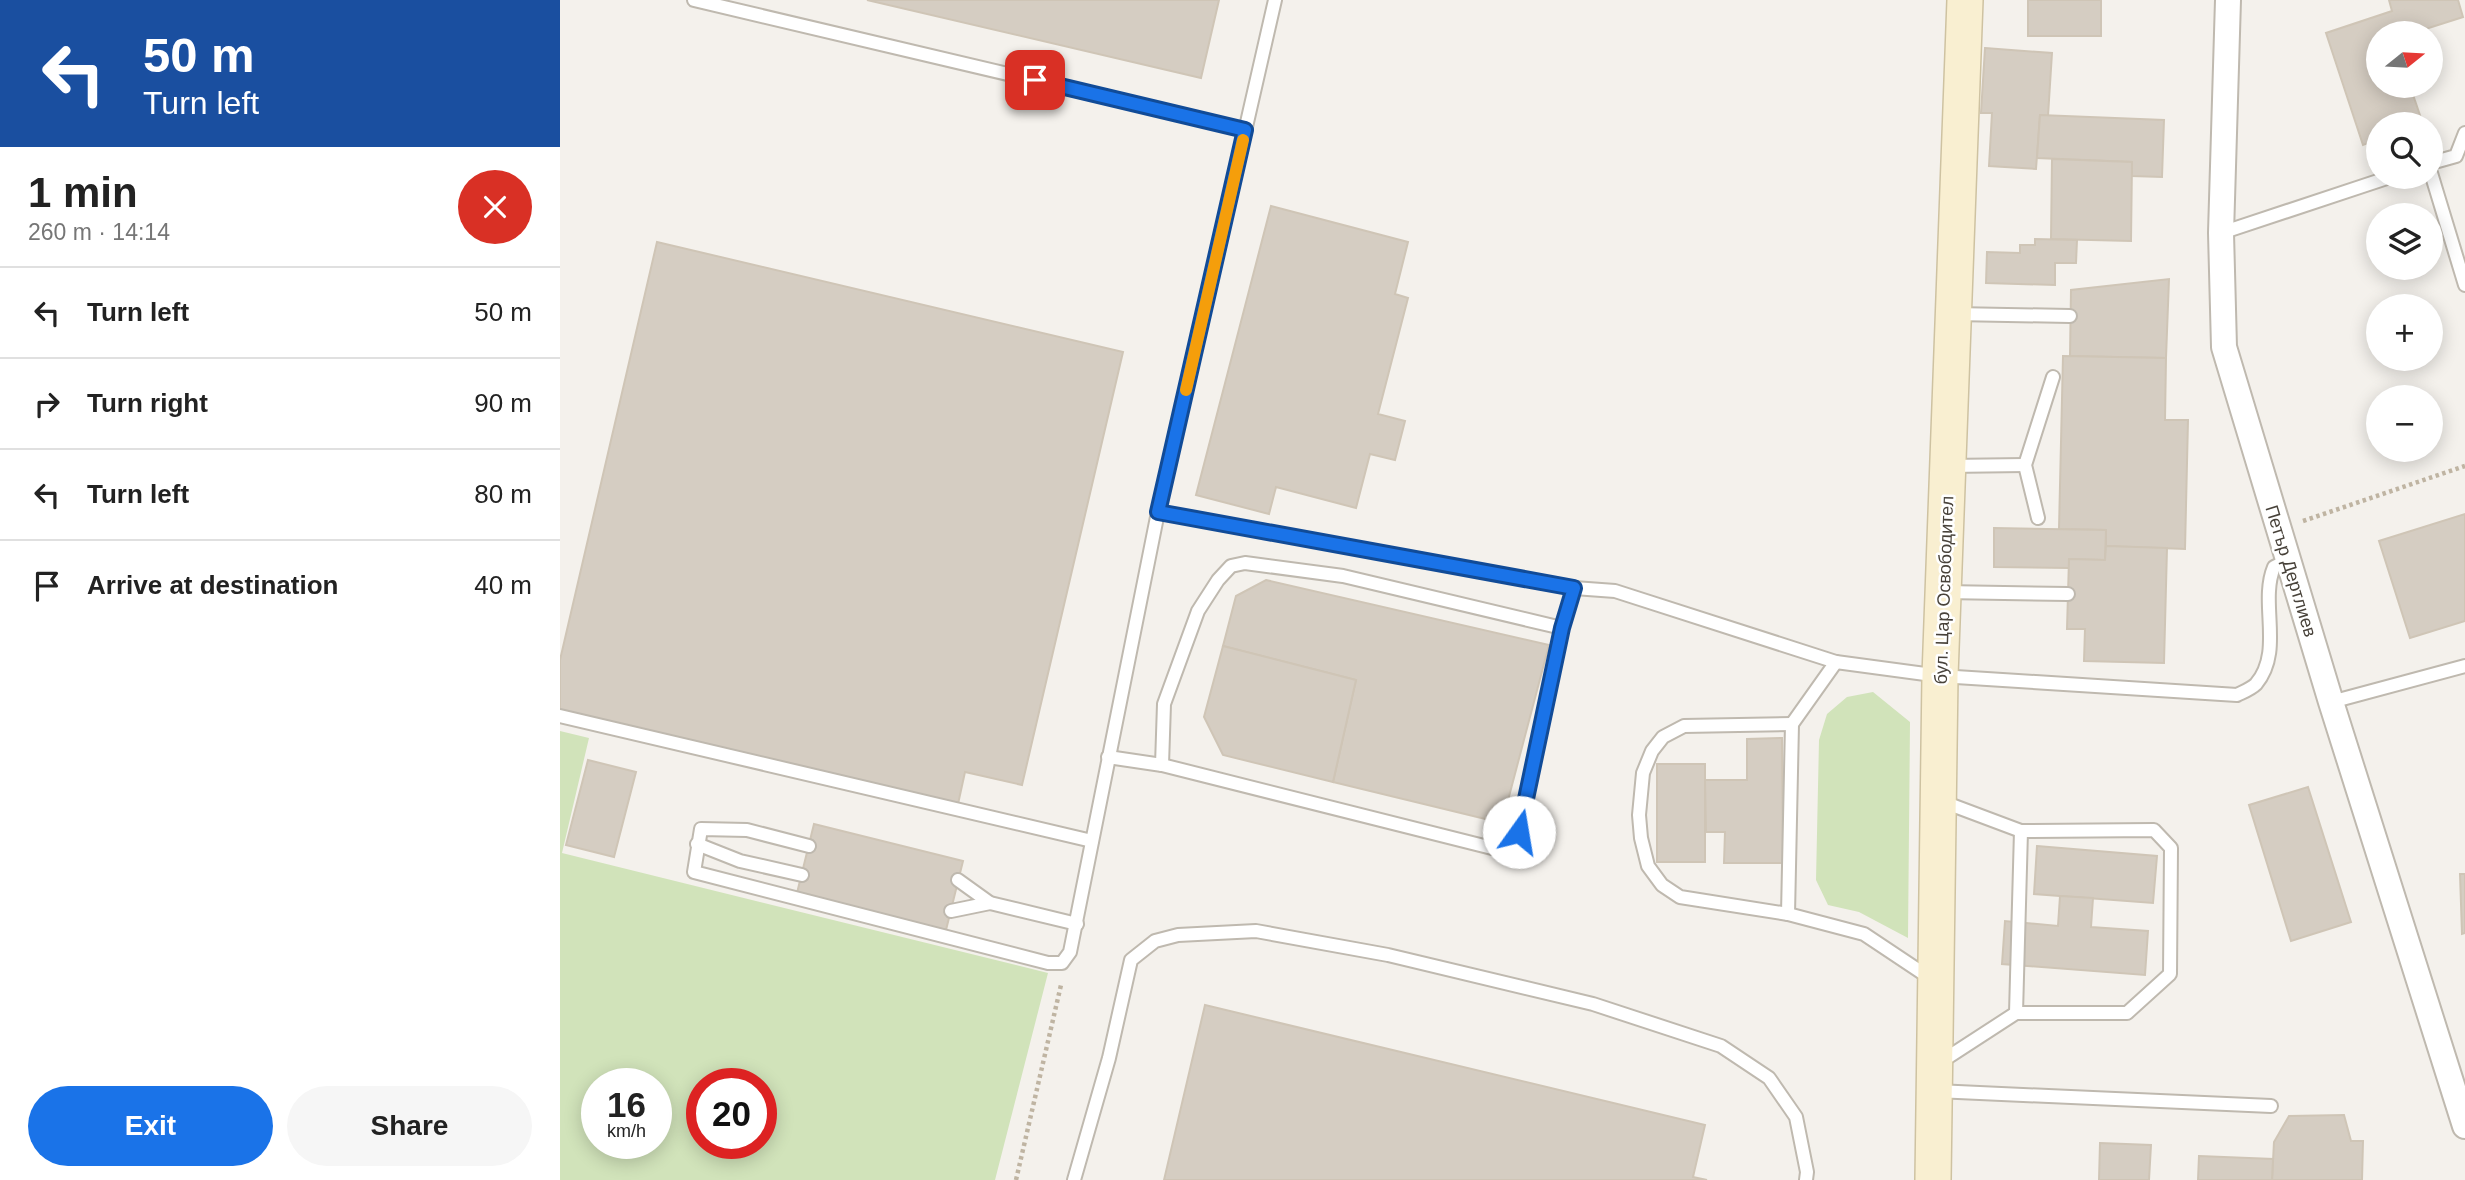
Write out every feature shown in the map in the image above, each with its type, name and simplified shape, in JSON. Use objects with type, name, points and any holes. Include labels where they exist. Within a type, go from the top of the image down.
[{"type":"main road","name":"бул. Цар Освободител","points":[[1933,1180],[1940,676],[1965,0]]},
{"type":"street","name":"Петър Дертлиев","points":[[2228,0],[2221,233],[2224,347],[2331,702],[2465,1126]]},
{"type":"lane","points":[[694,0],[1245,130]]},
{"type":"lane","points":[[809,846],[747,830],[701,829],[694,872],[1048,963],[1062,963],[1070,952],[1158,512],[1275,0]]},
{"type":"lane","points":[[2443,160],[2456,156],[2465,133]]},
{"type":"lane","points":[[2221,233],[2366,185]]},
{"type":"lane","points":[[2436,189],[2465,285]]},
{"type":"lane","points":[[1954,314],[2070,316]]},
{"type":"lane","points":[[2038,518],[2025,466],[2053,377]]},
{"type":"lane","points":[[1948,466],[2025,466]]},
{"type":"lane","points":[[1158,512],[1574,588],[1615,591],[1836,662],[1940,676],[2237,695],[2254,686],[2265,670],[2271,634],[2269,579],[2274,567],[2288,560]]},
{"type":"lane","points":[[1162,765],[1164,704],[1198,611],[1218,580],[1231,566],[1245,563],[1343,576],[1562,628]]},
{"type":"lane","points":[[1108,757],[1162,765],[1492,848],[1503,847],[1511,843],[1519,832],[1562,628],[1574,588]]},
{"type":"lane","points":[[1943,592],[2068,594]]},
{"type":"lane","points":[[1788,914],[1793,724],[1836,662]]},
{"type":"lane","points":[[2331,702],[2465,666]]},
{"type":"lane","points":[[560,716],[1092,841]]},
{"type":"lane","points":[[1793,724],[1684,726],[1663,737],[1652,751],[1643,773],[1639,815],[1648,866],[1662,885],[1680,897],[1788,914],[1864,934],[1936,982]]},
{"type":"lane","points":[[1936,1078],[2016,1013],[2127,1013],[2170,974],[2171,848],[2154,830],[2021,831],[1940,800]]},
{"type":"lane","points":[[2016,1013],[2021,831]]},
{"type":"lane","points":[[697,844],[740,861],[802,875]]},
{"type":"lane","points":[[958,880],[990,903],[1077,924]]},
{"type":"lane","points":[[951,911],[990,903]]},
{"type":"lane","points":[[1074,1180],[1110,1058],[1131,960],[1155,941],[1178,935],[1256,931],[1388,955],[1593,1004],[1721,1046],[1769,1078],[1796,1117],[1807,1172],[1806,1180]]},
{"type":"lane","points":[[1936,1078],[2271,1106]]},
{"type":"path","points":[[2278,529],[2465,466]]},
{"type":"path","points":[[1016,1180],[1061,982],[1062,963]]},
{"type":"green space","points":[[1873,692],[1910,722],[1908,938],[1859,912],[1828,905],[1816,880],[1819,740],[1827,714],[1847,697]]},
{"type":"green space","points":[[560,731],[589,738],[562,853],[1048,973],[995,1180],[560,1180]]},
{"type":"building","points":[[867,0],[1219,0],[1201,78]]},
{"type":"building","points":[[2028,0],[2101,0],[2101,36],[2028,36]]},
{"type":"building","points":[[2389,0],[2458,0],[2463,17],[2443,23],[2443,21],[2366,21],[2366,98],[2414,98],[2419,112],[2366,112],[2366,144],[2363,145],[2326,33],[2392,11]]},
{"type":"building","points":[[1985,48],[2052,53],[2048,116],[2040,115],[2036,169],[1989,166],[1992,113],[1981,113]]},
{"type":"building","points":[[2040,115],[2164,120],[2162,177],[2132,176],[2132,162],[2037,158]]},
{"type":"building","points":[[2052,159],[2132,162],[2131,241],[2051,239]]},
{"type":"building","points":[[1271,206],[1408,242],[1395,294],[1408,298],[1378,414],[1405,421],[1395,460],[1370,454],[1356,508],[1276,487],[1269,514],[1196,495]]},
{"type":"building","points":[[2035,239],[2077,240],[2076,263],[2055,263],[2055,285],[1986,283],[1987,252],[2020,253],[2020,245],[2035,245]]},
{"type":"building","points":[[657,242],[1123,352],[1022,785],[965,772],[958,804],[560,710],[560,660]]},
{"type":"building","points":[[2169,279],[2166,358],[2070,356],[2071,290]]},
{"type":"building","points":[[2063,356],[2166,358],[2165,420],[2188,420],[2185,549],[2106,546],[2106,530],[2059,529]]},
{"type":"building","points":[[2465,514],[2465,621],[2410,638],[2379,541]]},
{"type":"building","points":[[1994,528],[2106,530],[2105,560],[2069,559],[2069,568],[1994,567]]},
{"type":"building","points":[[2106,546],[2167,548],[2164,663],[2084,661],[2085,629],[2067,629],[2069,559],[2105,560]]},
{"type":"building","points":[[1266,580],[1549,645],[1502,823],[1333,782],[1356,680],[1223,646],[1236,596]]},
{"type":"building","points":[[1223,646],[1356,680],[1333,782],[1223,755],[1204,717]]},
{"type":"building","points":[[1782,738],[1783,863],[1724,863],[1725,832],[1706,832],[1705,780],[1747,780],[1747,739]]},
{"type":"building","points":[[588,760],[636,772],[614,857],[566,845]]},
{"type":"building","points":[[1657,764],[1705,764],[1705,862],[1657,862]]},
{"type":"building","points":[[2308,787],[2351,922],[2291,941],[2249,805]]},
{"type":"building","points":[[814,824],[963,861],[946,930],[797,893]]},
{"type":"building","points":[[2037,846],[2157,856],[2153,903],[2034,894]]},
{"type":"building","points":[[2460,874],[2465,874],[2465,933],[2462,934]]},
{"type":"building","points":[[2060,896],[2093,898],[2091,927],[2148,931],[2145,975],[2002,964],[2005,921],[2058,926]]},
{"type":"building","points":[[1205,1005],[1705,1125],[1693,1177],[1707,1180],[1164,1180]]},
{"type":"building","points":[[2344,1115],[2351,1141],[2363,1141],[2362,1180],[2272,1180],[2274,1142],[2289,1116]]},
{"type":"building","points":[[2100,1143],[2151,1145],[2149,1180],[2099,1180]]},
{"type":"building","points":[[2199,1156],[2273,1159],[2272,1180],[2198,1180]]},
{"type":"slow traffic","points":[[1186,390],[1243,140]]},
{"type":"route","points":[[1035,80],[1245,130],[1158,512],[1574,588],[1562,628],[1519,832]]}]
